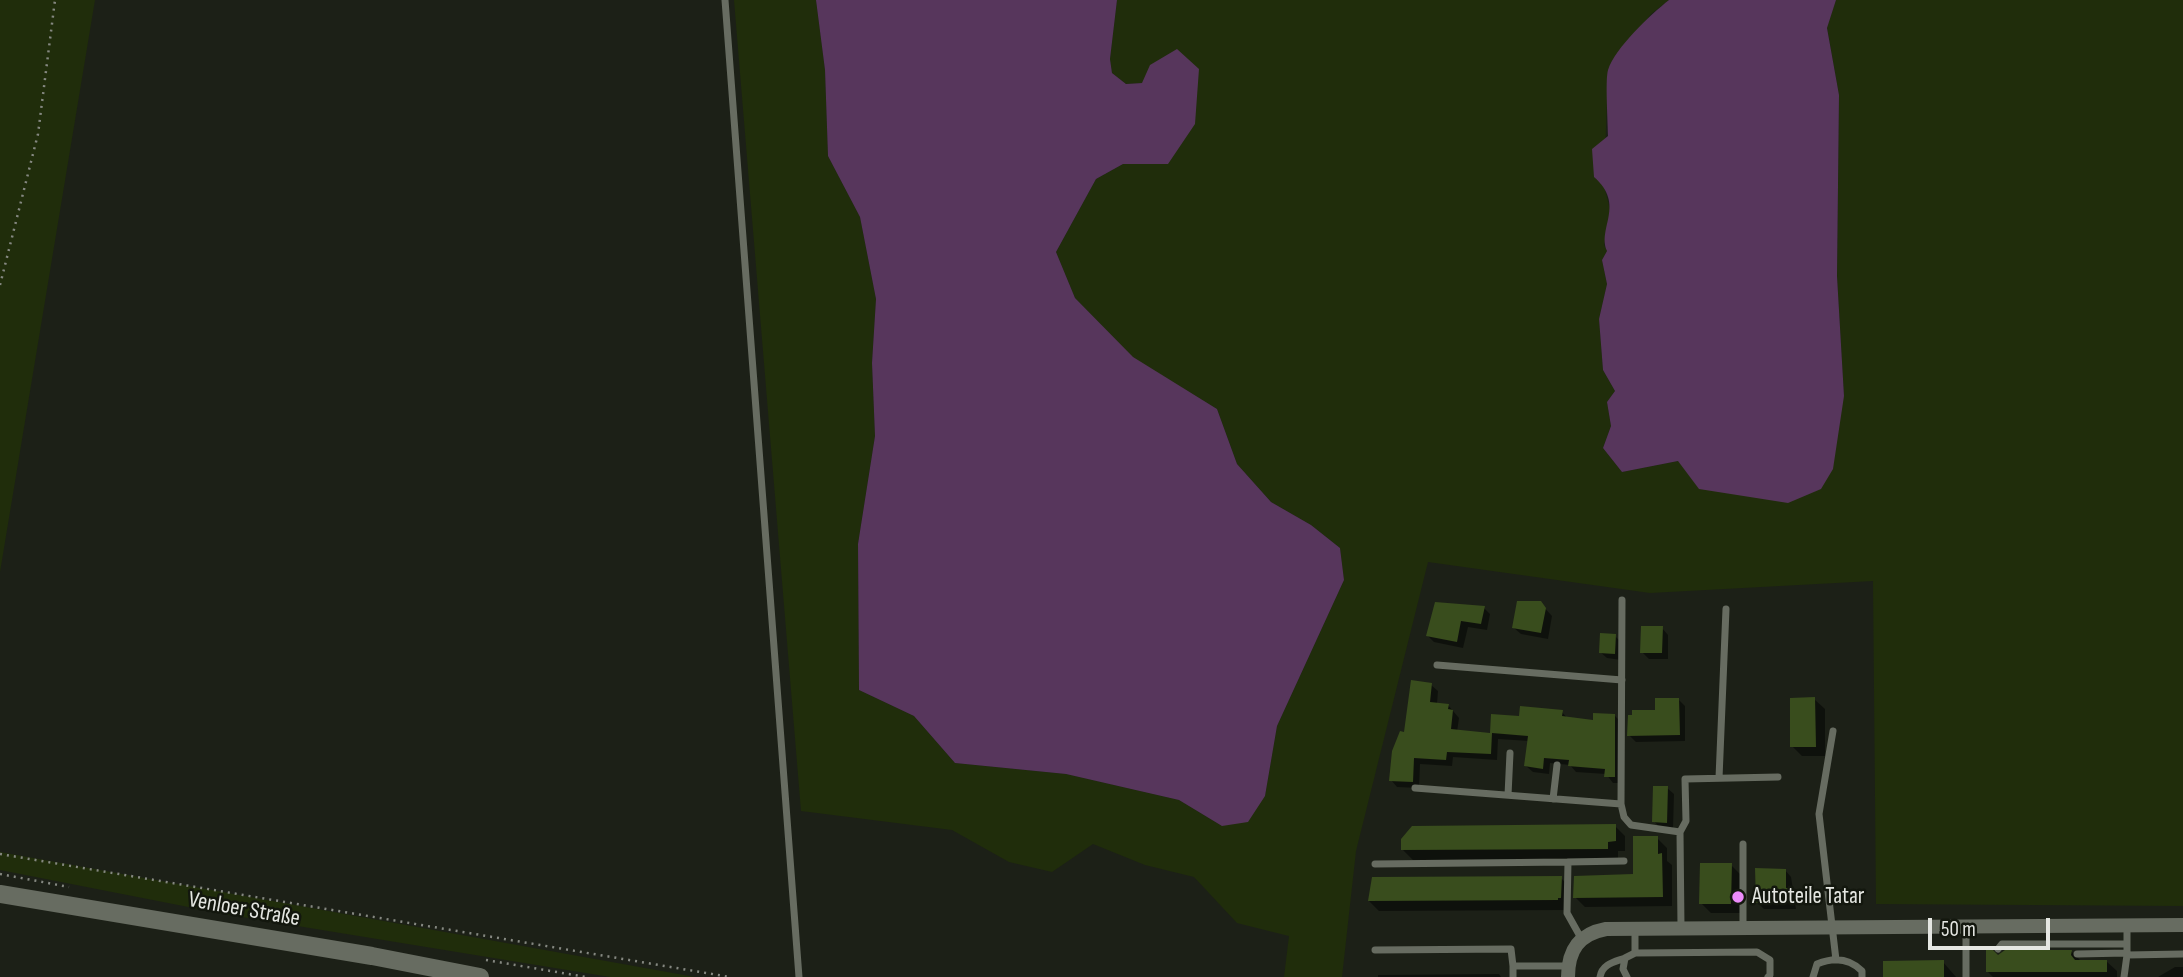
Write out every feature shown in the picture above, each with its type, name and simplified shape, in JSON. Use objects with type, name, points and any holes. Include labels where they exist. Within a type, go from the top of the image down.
[{"type":"main road","name":"Venloer Straße","points":[[0,894],[372,956],[480,977]]},
{"type":"street","points":[[1568,971],[1574,946],[1581,938],[1606,929],[2183,925]]},
{"type":"lane","points":[[725,0],[799,977]]},
{"type":"lane","points":[[1622,600],[1623,817],[1631,825],[1680,832]]},
{"type":"lane","points":[[1719,778],[1726,609]]},
{"type":"lane","points":[[1437,665],[1622,680]]},
{"type":"lane","points":[[1833,731],[1819,814],[1836,960]]},
{"type":"lane","points":[[1508,795],[1510,753]]},
{"type":"lane","points":[[1553,799],[1557,765]]},
{"type":"lane","points":[[1681,927],[1680,832],[1686,821],[1685,779],[1778,777]]},
{"type":"lane","points":[[1415,788],[1621,804]]},
{"type":"lane","points":[[1743,844],[1744,927]]},
{"type":"lane","points":[[1375,864],[1623,861]]},
{"type":"lane","points":[[1568,862],[1567,913],[1581,938]]},
{"type":"lane","points":[[1966,926],[1966,977]]},
{"type":"lane","points":[[2124,977],[2127,926]]},
{"type":"lane","points":[[1634,928],[1635,953]]},
{"type":"lane","points":[[1998,949],[2002,944],[2127,944]]},
{"type":"lane","points":[[1375,950],[1511,949],[1513,977]]},
{"type":"lane","points":[[1600,977],[1601,971],[1608,964],[1635,953],[1757,952],[1770,960],[1769,976]]},
{"type":"lane","points":[[2077,954],[2183,954]]},
{"type":"lane","points":[[1625,958],[1623,969],[1627,977]]},
{"type":"lane","points":[[1813,977],[1817,964],[1836,960],[1856,964],[1862,971],[1862,977]]},
{"type":"lane","points":[[1513,966],[1568,971]]},
{"type":"path","points":[[0,285],[38,134],[55,0]]},
{"type":"path","points":[[0,854],[730,977]]},
{"type":"green space","points":[[0,0],[95,0],[0,572]]},
{"type":"green space","points":[[734,0],[816,0],[825,70],[828,156],[860,217],[876,299],[872,363],[875,436],[858,544],[859,690],[914,716],[955,763],[1066,774],[1179,800],[1222,826],[1265,796],[1277,726],[1344,580],[1340,548],[1311,525],[1271,502],[1237,464],[1217,409],[1133,358],[1075,298],[1056,252],[1096,179],[1123,164],[1168,164],[1142,83],[1126,84],[1112,73],[1110,59],[1117,0],[1669,0],[1651,14],[1608,70],[1604,186],[1611,213],[1604,245],[1607,251],[1602,260],[1607,284],[1599,319],[1603,370],[1615,391],[1607,402],[1611,426],[1603,448],[1622,472],[1678,461],[1844,396],[1837,276],[1839,95],[1827,27],[1836,0],[2183,0],[2183,906],[1876,904],[1873,581],[1650,593],[1428,562],[1356,851],[1342,977],[1284,977],[1289,936],[1237,923],[1194,877],[1145,865],[1093,844],[1052,872],[1009,862],[952,830],[801,811]]},
{"type":"green space","points":[[0,852],[695,977],[610,977],[224,914],[0,870]]},
{"type":"shaded area","points":[[816,0],[1117,0],[1110,59],[1112,73],[1126,84],[1142,83],[1150,65],[1177,49],[1199,69],[1195,124],[1168,164],[1123,164],[1096,179],[1056,252],[1075,298],[1133,357],[1217,409],[1237,464],[1271,502],[1311,525],[1340,548],[1344,580],[1277,726],[1265,796],[1248,822],[1222,826],[1179,800],[1066,774],[955,763],[914,716],[859,690],[858,544],[875,436],[872,363],[876,299],[860,217],[828,156],[825,70]]},
{"type":"shaded area","points":[[1669,0],[1836,0],[1827,28],[1839,95],[1837,276],[1844,396],[1833,469],[1821,489],[1788,503],[1699,489],[1678,461],[1622,472],[1603,448],[1611,426],[1607,402],[1615,391],[1603,370],[1599,319],[1607,284],[1602,260],[1607,251],[1605,234],[1610,207],[1603,187],[1594,177],[1592,149],[1608,136],[1607,83],[1612,61],[1634,32]]},
{"type":"building","points":[[1517,601],[1541,601],[1546,608],[1541,633],[1512,628]]},
{"type":"building","points":[[1435,602],[1485,606],[1481,624],[1461,621],[1457,642],[1426,636]]},
{"type":"building","points":[[1641,626],[1663,626],[1662,653],[1640,653]]},
{"type":"building","points":[[1600,633],[1616,634],[1615,654],[1599,653]]},
{"type":"building","points":[[1411,680],[1432,683],[1430,702],[1449,704],[1448,709],[1453,710],[1451,729],[1490,733],[1491,714],[1519,716],[1520,706],[1563,710],[1562,716],[1593,720],[1593,713],[1615,714],[1615,777],[1604,777],[1605,769],[1568,766],[1569,760],[1544,758],[1543,769],[1524,766],[1528,736],[1492,733],[1491,754],[1447,752],[1446,760],[1414,758],[1413,782],[1389,781],[1392,751],[1400,731],[1404,732]]},
{"type":"building","points":[[1815,697],[1816,747],[1790,747],[1790,698]]},
{"type":"building","points":[[1655,698],[1679,698],[1680,735],[1627,736],[1628,715],[1632,715],[1632,710],[1655,710]]},
{"type":"building","points":[[1653,786],[1668,786],[1667,823],[1652,822]]},
{"type":"building","points":[[1616,824],[1616,841],[1608,842],[1608,849],[1401,850],[1401,839],[1412,826]]},
{"type":"building","points":[[1633,836],[1658,836],[1658,854],[1662,853],[1663,897],[1573,898],[1574,876],[1633,874]]},
{"type":"building","points":[[1700,863],[1732,863],[1731,904],[1699,904]]},
{"type":"building","points":[[1755,868],[1786,869],[1786,888],[1790,888],[1790,903],[1756,903]]},
{"type":"building","points":[[1562,876],[1561,898],[1558,900],[1368,901],[1372,877]]},
{"type":"building","points":[[1986,949],[1992,949],[1998,955],[2005,950],[2072,950],[2071,955],[2075,960],[2107,960],[2107,972],[1986,972]]},
{"type":"building","points":[[1944,960],[1944,977],[1883,977],[1883,961]]},
{"type":"place","name":"Autoteile Tatar","points":[[1738,897]]}]
